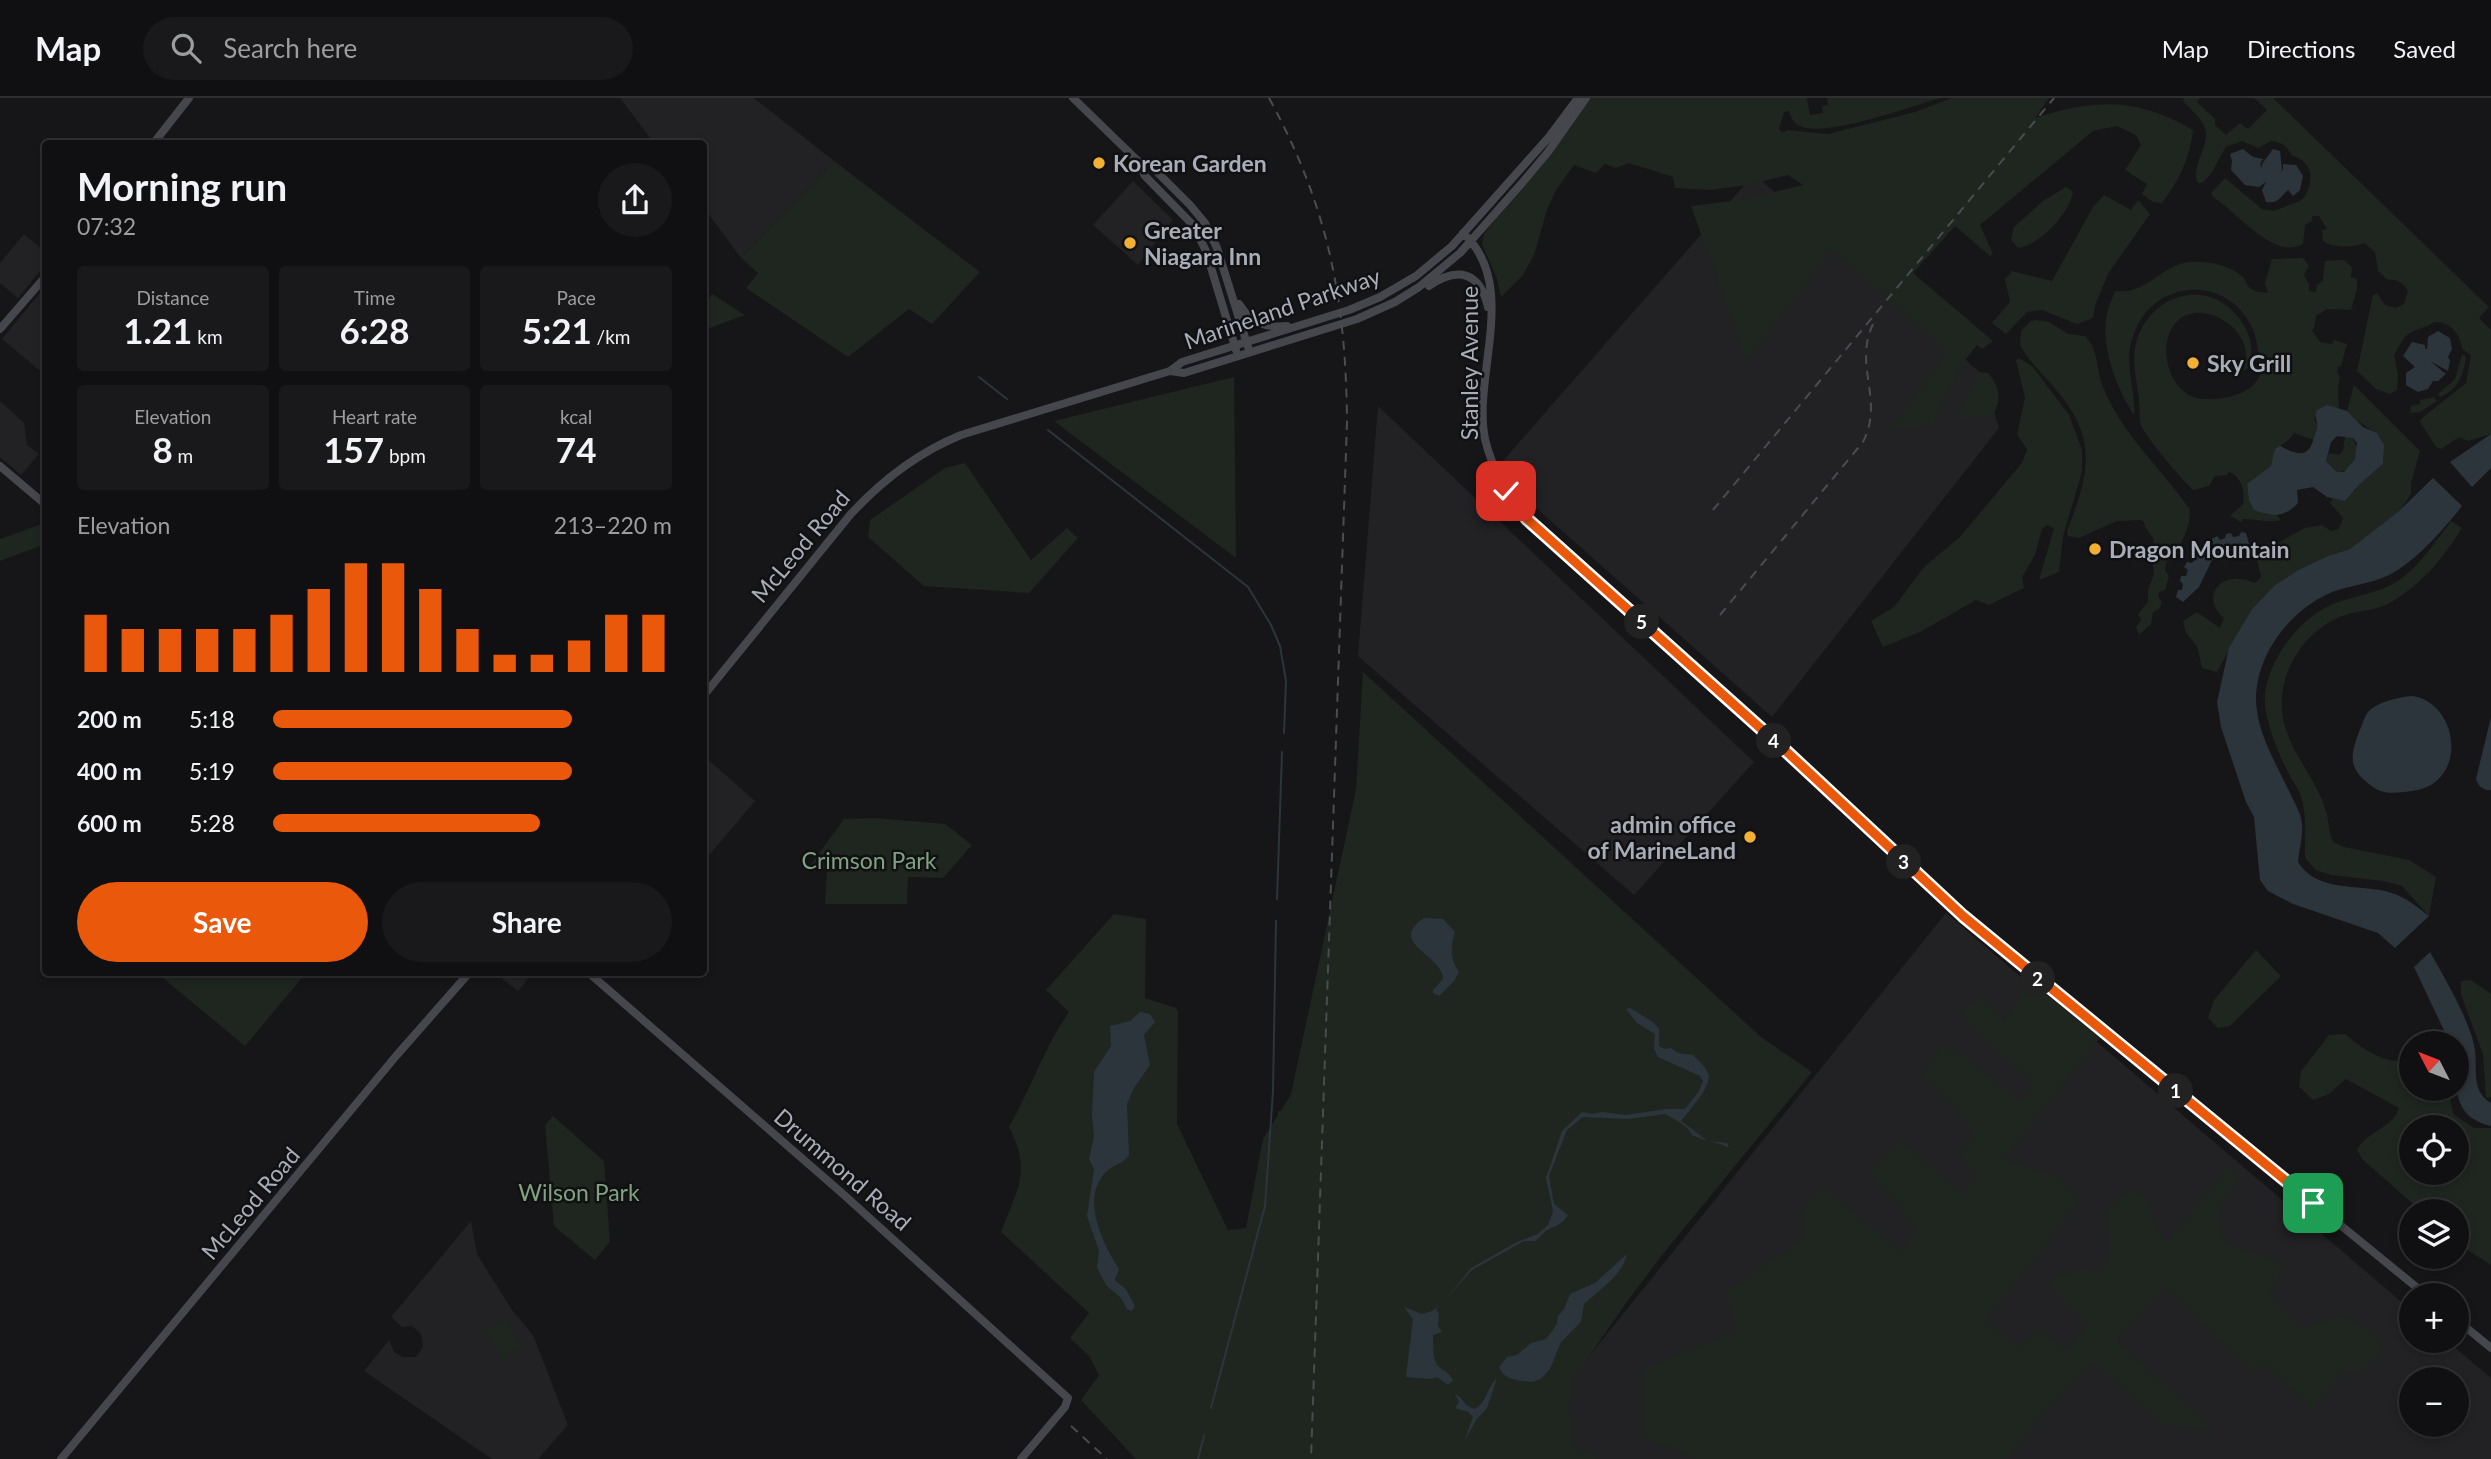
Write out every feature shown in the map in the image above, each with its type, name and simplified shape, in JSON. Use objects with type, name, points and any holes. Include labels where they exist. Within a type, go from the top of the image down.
[{"type":"main road","points":[[156,140],[189,98]]},
{"type":"main road","points":[[1073,98],[1138,162],[1145,176],[1184,215],[1200,237],[1226,310],[1238,357]]},
{"type":"main road","name":"Marineland Parkway","points":[[943,442],[1170,371],[1182,362],[1366,303],[1400,287],[1439,258],[1464,233],[1549,137],[1578,98]]},
{"type":"main road","name":"Marineland Parkway","points":[[1170,371],[1184,373],[1357,319],[1395,302],[1419,287],[1444,268],[1472,240],[1540,163],[1586,98]]},
{"type":"main road","points":[[1138,162],[1150,166],[1205,223],[1234,297],[1250,354]]},
{"type":"main road","name":"Stanley Avenue","points":[[1464,233],[1472,240],[1486,268],[1492,292],[1485,438],[1506,491],[1527,519],[1787,752],[1963,916],[2411,1283]]},
{"type":"main road","points":[[1357,319],[1386,310],[1447,275],[1457,274],[1471,278],[1479,284],[1491,318]]},
{"type":"main road","points":[[0,329],[42,281]]},
{"type":"main road","points":[[1234,297],[1245,313],[1260,325],[1279,327],[1304,324]]},
{"type":"main road","name":"McLeod Road","points":[[707,691],[870,492],[906,463],[943,442]]},
{"type":"main road","points":[[0,466],[42,502]]},
{"type":"main road","name":"McLeod Road","points":[[61,1459],[465,976]]},
{"type":"main road","name":"Drummond Road","points":[[592,976],[843,1194],[1068,1398],[1065,1407],[1021,1459]]},
{"type":"main road","points":[[2469,1330],[2491,1348]]},
{"type":"shaded area","points":[[620,98],[754,98],[834,161],[741,258],[707,212],[707,140],[652,140]]},
{"type":"shaded area","points":[[2243,149],[2253,157],[2263,159],[2260,164],[2262,168],[2273,149],[2280,151],[2282,170],[2279,172],[2283,170],[2283,164],[2296,165],[2303,176],[2300,190],[2293,196],[2288,190],[2277,201],[2266,202],[2262,190],[2266,182],[2259,187],[2245,185],[2231,170],[2230,154]]},
{"type":"shaded area","points":[[1754,174],[1983,375],[1999,428],[1772,717],[1525,498],[1502,462]]},
{"type":"shaded area","points":[[1133,181],[1173,220],[1138,265],[1093,225]]},
{"type":"shaded area","points":[[24,234],[42,249],[42,269],[18,298],[0,283],[0,263]]},
{"type":"shaded area","points":[[40,293],[42,295],[42,367],[39,370],[2,339]]},
{"type":"shaded area","points":[[2438,331],[2450,338],[2452,349],[2448,357],[2448,371],[2430,361],[2446,374],[2438,381],[2433,381],[2428,389],[2418,392],[2406,385],[2406,373],[2415,367],[2403,356],[2412,342],[2425,345],[2427,349],[2428,337]]},
{"type":"shaded area","points":[[0,401],[24,423],[27,445],[39,454],[21,475],[0,457]]},
{"type":"shaded area","points":[[2327,405],[2347,411],[2363,427],[2377,433],[2384,445],[2383,464],[2345,501],[2327,497],[2313,487],[2297,490],[2298,503],[2283,514],[2273,515],[2254,510],[2249,500],[2247,484],[2271,466],[2275,449],[2280,446],[2296,453],[2309,449],[2317,429],[2317,410]],"holes":[[[2337,436],[2353,438],[2357,443],[2355,459],[2344,472],[2337,472],[2326,461],[2331,442]]]},
{"type":"shaded area","points":[[1378,406],[1754,762],[1634,895],[1358,656]]},
{"type":"shaded area","points":[[2491,434],[2491,468],[2472,487],[2450,462]]},
{"type":"shaded area","points":[[2433,478],[2462,506],[2447,525],[2409,562],[2389,575],[2332,592],[2303,610],[2290,622],[2269,650],[2262,666],[2256,700],[2264,737],[2301,817],[2302,834],[2298,862],[2317,879],[2341,886],[2392,893],[2429,916],[2395,948],[2378,933],[2293,904],[2268,891],[2260,880],[2254,817],[2246,802],[2221,727],[2217,702],[2229,648],[2252,609],[2275,585],[2300,569],[2350,549],[2398,512]]},
{"type":"shaded area","points":[[2241,532],[2246,533],[2249,544],[2212,560],[2199,587],[2183,602],[2176,597],[2178,590],[2182,590],[2181,576],[2186,576],[2188,570],[2184,567],[2187,562],[2192,563],[2196,551],[2207,557],[2215,551],[2212,539],[2217,536],[2220,540],[2231,533],[2233,537],[2239,536]]},
{"type":"shaded area","points":[[2412,696],[2425,700],[2445,719],[2450,732],[2450,760],[2444,773],[2427,787],[2400,792],[2380,791],[2365,781],[2355,769],[2353,756],[2356,741],[2365,716],[2372,708],[2388,701]]},
{"type":"shaded area","points":[[2491,717],[2491,790],[2488,790],[2482,788],[2476,779]]},
{"type":"shaded area","points":[[707,759],[755,801],[707,857]]},
{"type":"shaded area","points":[[1946,913],[2399,1300],[2399,1353],[2461,1353],[2491,1378],[2491,1459],[1513,1459],[1511,1453]]},
{"type":"shaded area","points":[[1424,918],[1443,919],[1455,932],[1452,953],[1459,972],[1439,996],[1433,993],[1433,990],[1443,979],[1441,971],[1414,942],[1411,935],[1414,927]]},
{"type":"shaded area","points":[[2430,952],[2455,997],[2467,1022],[2474,1045],[2477,1084],[2484,1098],[2491,1103],[2491,1126],[2467,1114],[2460,1101],[2469,1101],[2469,1031],[2444,1031],[2414,967]]},
{"type":"shaded area","points":[[499,976],[530,976],[518,991]]},
{"type":"shaded area","points":[[1630,1008],[1653,1022],[1659,1029],[1659,1046],[1693,1055],[1701,1063],[1708,1073],[1707,1084],[1681,1121],[1708,1141],[1692,1135],[1685,1126],[1665,1114],[1629,1119],[1583,1117],[1567,1130],[1549,1176],[1554,1204],[1568,1215],[1566,1218],[1535,1241],[1524,1241],[1472,1270],[1446,1299],[1471,1268],[1517,1242],[1538,1234],[1548,1225],[1553,1211],[1546,1178],[1562,1131],[1582,1112],[1626,1115],[1685,1109],[1699,1091],[1703,1081],[1700,1076],[1658,1057],[1654,1049],[1655,1034],[1637,1023],[1626,1009]]},
{"type":"shaded area","points":[[1140,1012],[1150,1014],[1155,1022],[1144,1035],[1150,1065],[1127,1104],[1129,1155],[1107,1171],[1099,1182],[1094,1207],[1106,1247],[1119,1269],[1115,1280],[1125,1288],[1135,1306],[1132,1311],[1127,1309],[1121,1298],[1106,1285],[1097,1268],[1099,1251],[1087,1216],[1094,1169],[1089,1159],[1094,1137],[1094,1072],[1111,1046],[1110,1026],[1130,1021]]},
{"type":"shaded area","points":[[471,1221],[477,1254],[512,1310],[533,1335],[568,1425],[538,1459],[492,1459],[364,1371],[389,1340],[394,1352],[403,1357],[416,1357],[423,1347],[421,1334],[412,1326],[402,1327],[391,1317]]},
{"type":"shaded area","points":[[1627,1254],[1616,1275],[1584,1304],[1581,1322],[1561,1342],[1550,1369],[1541,1379],[1532,1382],[1513,1379],[1501,1372],[1499,1367],[1507,1357],[1517,1355],[1531,1343],[1546,1339],[1557,1324],[1558,1316],[1570,1294],[1595,1283]]},
{"type":"shaded area","points":[[1440,1306],[1436,1310],[1439,1313],[1438,1326],[1442,1332],[1433,1335],[1434,1353],[1437,1365],[1453,1380],[1448,1385],[1437,1377],[1406,1377],[1413,1319],[1404,1307],[1422,1314]]},
{"type":"shaded area","points":[[1497,1378],[1487,1408],[1476,1420],[1464,1442],[1473,1417],[1468,1412],[1455,1408],[1459,1402],[1455,1394],[1475,1409]]},
{"type":"green space","points":[[1590,98],[1807,98],[1810,115],[1823,113],[1822,106],[1828,105],[1827,98],[1940,98],[1831,128],[1802,127],[1793,120],[1789,111],[1784,112],[1779,129],[1783,133],[1787,130],[1828,134],[1915,112],[1952,98],[2049,98],[2035,118],[2078,107],[2117,104],[2154,112],[2193,130],[2183,169],[2162,203],[2153,202],[2142,194],[2147,184],[2125,170],[2141,145],[2136,135],[2117,126],[2093,131],[1980,225],[1993,254],[1990,256],[1955,226],[1913,273],[1993,341],[1982,349],[1977,345],[1966,359],[1933,423],[1889,431],[1947,352],[1833,250],[1746,361],[1691,206],[1740,200],[1803,185],[1788,175],[1748,185],[1710,190],[1675,188],[1673,177],[1629,163],[1616,168],[1605,164],[1596,173],[1574,165],[1556,190],[1547,210],[1534,255],[1523,275],[1501,297],[1497,279],[1482,244],[1484,234]]},
{"type":"green space","points":[[2184,98],[2200,98],[2197,102],[2215,119],[2215,125],[2226,135],[2240,123],[2248,129],[2267,110],[2254,98],[2273,98],[2489,307],[2479,318],[2491,330],[2491,434],[2468,441],[2459,437],[2441,449],[2436,447],[2420,422],[2466,383],[2471,355],[2463,350],[2457,335],[2446,324],[2435,322],[2405,337],[2394,355],[2398,375],[2397,390],[2390,394],[2376,389],[2357,371],[2373,295],[2377,293],[2385,305],[2396,308],[2404,304],[2408,291],[2400,282],[2388,280],[2378,271],[2375,252],[2364,243],[2343,246],[2323,241],[2322,230],[2327,229],[2319,216],[2312,216],[2312,221],[2305,225],[2303,244],[2280,246],[2256,232],[2213,197],[2211,193],[2225,178],[2262,209],[2274,211],[2302,200],[2309,187],[2309,168],[2282,144],[2271,141],[2258,148],[2242,141],[2226,147],[2210,175],[2202,183],[2198,183],[2196,170],[2205,142],[2205,128],[2183,101]]},
{"type":"green space","points":[[834,161],[980,272],[932,324],[909,309],[848,357],[746,288],[758,273],[741,258]]},
{"type":"green space","points":[[2066,187],[2073,192],[2060,219],[2044,235],[2027,246],[2018,248],[2011,240],[2014,227],[2043,201]]},
{"type":"green space","points":[[2104,195],[2131,210],[2138,200],[2150,214],[2108,274],[2093,318],[2077,324],[2042,310],[2027,312],[2006,334],[1992,323],[2010,302],[2005,279],[2012,271],[2052,281],[2093,207]]},
{"type":"green space","points":[[2303,258],[2309,266],[2304,275],[2309,291],[2316,292],[2317,285],[2323,280],[2325,261],[2344,260],[2352,267],[2351,277],[2357,279],[2351,310],[2327,309],[2316,316],[2312,330],[2320,342],[2332,344],[2334,340],[2347,344],[2337,373],[2340,376],[2339,409],[2327,405],[2314,418],[2317,426],[2314,440],[2294,433],[2276,451],[2267,472],[2247,484],[2249,499],[2265,514],[2277,515],[2281,520],[2243,519],[2241,522],[2230,516],[2243,504],[2243,489],[2237,477],[2229,472],[2227,475],[2215,476],[2209,486],[2193,490],[2142,428],[2134,355],[2141,330],[2150,316],[2163,304],[2178,297],[2210,297],[2225,305],[2239,318],[2246,330],[2251,342],[2248,368],[2243,371],[2246,354],[2241,338],[2231,326],[2217,317],[2202,313],[2187,315],[2175,324],[2167,342],[2169,367],[2176,383],[2189,395],[2205,399],[2232,396],[2248,389],[2259,377],[2258,350],[2251,326],[2238,308],[2221,296],[2202,290],[2181,291],[2162,299],[2145,314],[2130,346],[2129,366],[2134,415],[2122,393],[2109,356],[2105,331],[2107,315],[2115,291],[2136,289],[2166,270],[2184,263],[2199,262],[2222,266],[2242,276],[2252,289],[2268,293],[2265,283],[2272,259]]},
{"type":"green space","points":[[712,294],[745,315],[707,329],[707,301]]},
{"type":"green space","points":[[2031,321],[2049,322],[2068,334],[2085,336],[2090,341],[2103,387],[2120,420],[2189,508],[2186,532],[2175,557],[2171,557],[2166,563],[2165,570],[2169,576],[2165,590],[2159,592],[2158,597],[2162,602],[2159,609],[2153,612],[2151,624],[2139,635],[2136,627],[2141,620],[2138,614],[2148,602],[2148,590],[2154,574],[2150,559],[2154,539],[2141,520],[2117,521],[2079,538],[2068,536],[2067,531],[2084,476],[2084,443],[2080,427],[2071,410],[2020,345],[2021,331]]},
{"type":"green space","points":[[2462,354],[2466,357],[2459,382],[2440,397],[2438,394],[2455,379]]},
{"type":"green space","points":[[2019,358],[2033,367],[2069,415],[2082,450],[2082,472],[2063,536],[2059,572],[2039,580],[2054,528],[2047,525],[2042,529],[2035,555],[2022,577],[2024,588],[1989,605],[1976,600],[1920,632],[1883,647],[1871,621],[1894,607],[1925,566],[1959,538],[2022,463],[2027,450],[2017,434],[2025,398],[2016,360]]},
{"type":"green space","points":[[1979,372],[1988,373],[1995,383],[1998,405],[1992,416],[1957,418]]},
{"type":"green space","points":[[1234,377],[1236,558],[1054,421]]},
{"type":"green space","points":[[2354,385],[2420,451],[2411,483],[2411,494],[2399,512],[2350,549],[2300,569],[2275,585],[2252,609],[2217,672],[2202,668],[2197,646],[2186,633],[2183,621],[2197,612],[2220,628],[2224,618],[2214,602],[2217,587],[2232,579],[2255,583],[2261,577],[2256,556],[2260,547],[2268,543],[2279,542],[2305,528],[2322,525],[2331,531],[2339,529],[2343,518],[2330,503],[2334,496],[2354,492],[2383,464],[2383,452],[2378,436],[2347,411]]},
{"type":"green space","points":[[2434,397],[2437,401],[2420,412],[2410,413],[2411,406],[2420,404],[2420,400]]},
{"type":"green space","points":[[2345,436],[2353,438],[2358,450],[2348,468],[2337,472],[2326,461],[2329,453],[2339,455],[2343,451]]},
{"type":"green space","points":[[965,463],[1031,560],[1067,528],[1078,538],[1029,593],[924,586],[868,537],[870,520],[945,468]]},
{"type":"green space","points":[[2451,521],[2462,528],[2440,559],[2414,586],[2387,604],[2329,622],[2306,641],[2290,666],[2282,694],[2284,723],[2288,736],[2321,798],[2333,842],[2344,847],[2409,860],[2436,877],[2429,916],[2402,886],[2331,875],[2316,870],[2305,858],[2305,818],[2302,802],[2271,732],[2265,705],[2269,675],[2276,660],[2295,632],[2307,620],[2333,604],[2382,589],[2398,581],[2420,561]]},
{"type":"green space","points":[[42,524],[42,545],[0,561],[0,539]]},
{"type":"green space","points":[[1363,672],[1761,1037],[1812,1072],[1663,1254],[1575,1377],[1568,1409],[1575,1445],[1580,1451],[1599,1459],[1136,1459],[1081,1400],[1099,1375],[1089,1356],[1070,1338],[1089,1313],[1001,1232],[1017,1192],[1021,1168],[1016,1142],[1009,1127],[1052,1039],[1069,1012],[1046,990],[1114,914],[1146,919],[1145,998],[1178,1011],[1177,1124],[1228,1230],[1246,1228],[1263,1139],[1291,1094],[1356,789]]},
{"type":"green space","name":"Crimson Park","points":[[873,818],[945,824],[972,845],[943,878],[908,877],[907,904],[825,904],[827,869],[809,867],[844,819]]},
{"type":"green space","points":[[2256,950],[2281,976],[2230,1026],[2218,1028],[2208,1018],[2214,1000]]},
{"type":"green space","points":[[161,976],[303,976],[245,1046]]},
{"type":"green space","points":[[2471,980],[2491,994],[2491,1097],[2486,1098],[2483,1054],[2461,995],[2461,981]]},
{"type":"green space","points":[[2030,981],[2100,1038],[2004,1159],[2058,1177],[2082,1199],[1986,1320],[2018,1348],[2037,1327],[2067,1350],[2088,1325],[2060,1298],[2054,1278],[2078,1270],[2097,1272],[2103,1266],[2110,1253],[2106,1214],[2121,1194],[2134,1190],[2147,1197],[2158,1233],[2167,1241],[2230,1164],[2239,1176],[2218,1211],[2222,1242],[2284,1264],[2269,1296],[2304,1330],[2335,1316],[2345,1315],[2379,1340],[2381,1351],[2364,1370],[2344,1370],[2313,1409],[2264,1364],[2254,1373],[2164,1288],[2116,1340],[2215,1431],[2161,1423],[2093,1363],[2036,1423],[2007,1459],[1697,1459],[1642,1436],[1645,1368],[1737,1331],[1726,1292],[1803,1238],[1804,1207],[1823,1187],[1904,1253],[1915,1229],[1911,1220],[1869,1173],[1900,1140],[1962,1193],[1966,1190],[1976,1174],[1958,1155],[1976,1133],[1922,1077],[1941,1046],[1966,1057],[2019,1100],[2025,1098],[2033,1084],[1963,1018],[1963,1010],[1981,998],[2004,1019]]},
{"type":"green space","points":[[2345,1034],[2367,1050],[2399,1061],[2399,1101],[2451,1101],[2454,1115],[2399,1115],[2399,1185],[2469,1185],[2469,1125],[2474,1128],[2491,1128],[2491,1265],[2469,1251],[2469,1199],[2407,1199],[2363,1160],[2357,1150],[2392,1120],[2399,1108],[2346,1079],[2329,1094],[2313,1100],[2299,1087],[2301,1071],[2329,1035]]},
{"type":"green space","name":"Wilson Park","points":[[553,1116],[604,1161],[610,1242],[595,1260],[554,1226],[545,1125]]},
{"type":"green space","points":[[505,1318],[523,1347],[502,1359],[485,1329]]},
{"type":"waterway","points":[[979,377],[1007,399]]},
{"type":"waterway","points":[[1048,430],[1248,587],[1271,625],[1280,646],[1286,681],[1284,733]]},
{"type":"waterway","points":[[1277,899],[1282,752]]},
{"type":"waterway","points":[[1211,1408],[1265,1206],[1273,1091],[1276,921]]},
{"type":"waterway","points":[[1198,1459],[1204,1436]]},
{"type":"railway","points":[[1269,98],[1306,177],[1330,254],[1343,335],[1346,377],[1347,422],[1311,1459]]},
{"type":"railway","points":[[1713,510],[2054,98]]},
{"type":"railway","points":[[1720,615],[1863,442],[1871,411],[1866,353],[1874,322]]},
{"type":"railway","points":[[1071,1426],[1107,1459]]},
{"type":"place","name":"Korean Garden","points":[[1099,163]]},
{"type":"place","name":"Greater Niagara Inn","points":[[1130,243]]},
{"type":"place","name":"Sky Grill","points":[[2193,363]]},
{"type":"place","name":"Dragon Mountain","points":[[2095,549]]},
{"type":"place","name":"admin office of MarineLand","points":[[1750,837]]},
{"type":"route","points":[[1506,491],[1527,519],[1787,752],[1963,916],[2313,1203]]}]
